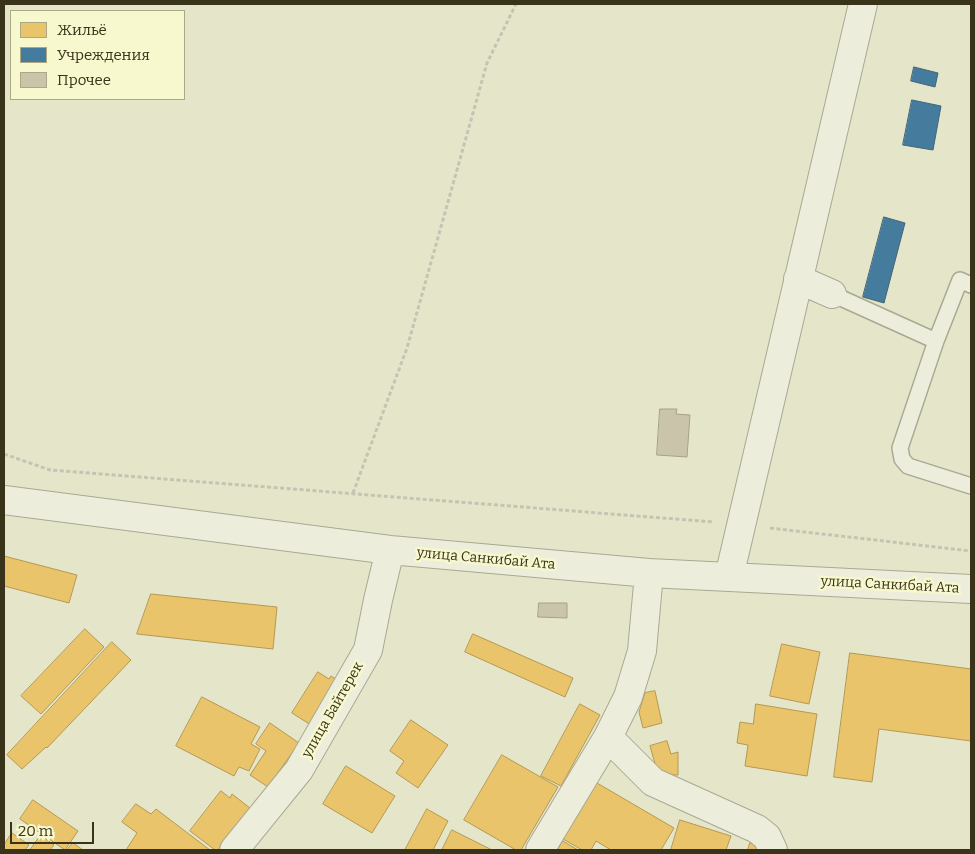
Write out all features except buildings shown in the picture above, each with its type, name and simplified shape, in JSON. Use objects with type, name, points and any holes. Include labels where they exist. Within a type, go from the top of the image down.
[{"type":"street","points":[[729,577],[863,4]]},
{"type":"street","points":[[798,279],[832,294]]},
{"type":"street","name":"улица Санкибай Ата","points":[[4,500],[390,550],[649,573],[971,589]]},
{"type":"street","name":"улица Байтерек","points":[[234,850],[299,770],[368,650],[390,550]]},
{"type":"street","points":[[540,850],[608,737],[628,697],[642,651],[649,573]]},
{"type":"street","points":[[608,737],[653,782],[757,829],[767,837],[773,850]]},
{"type":"lane","points":[[971,285],[960,280],[936,341],[900,448],[902,459],[908,466],[971,486]]},
{"type":"lane","points":[[832,294],[936,341]]},
{"type":"path","points":[[353,493],[407,348],[487,63],[516,4]]},
{"type":"path","points":[[4,454],[50,470],[741,524],[971,551]]}]
